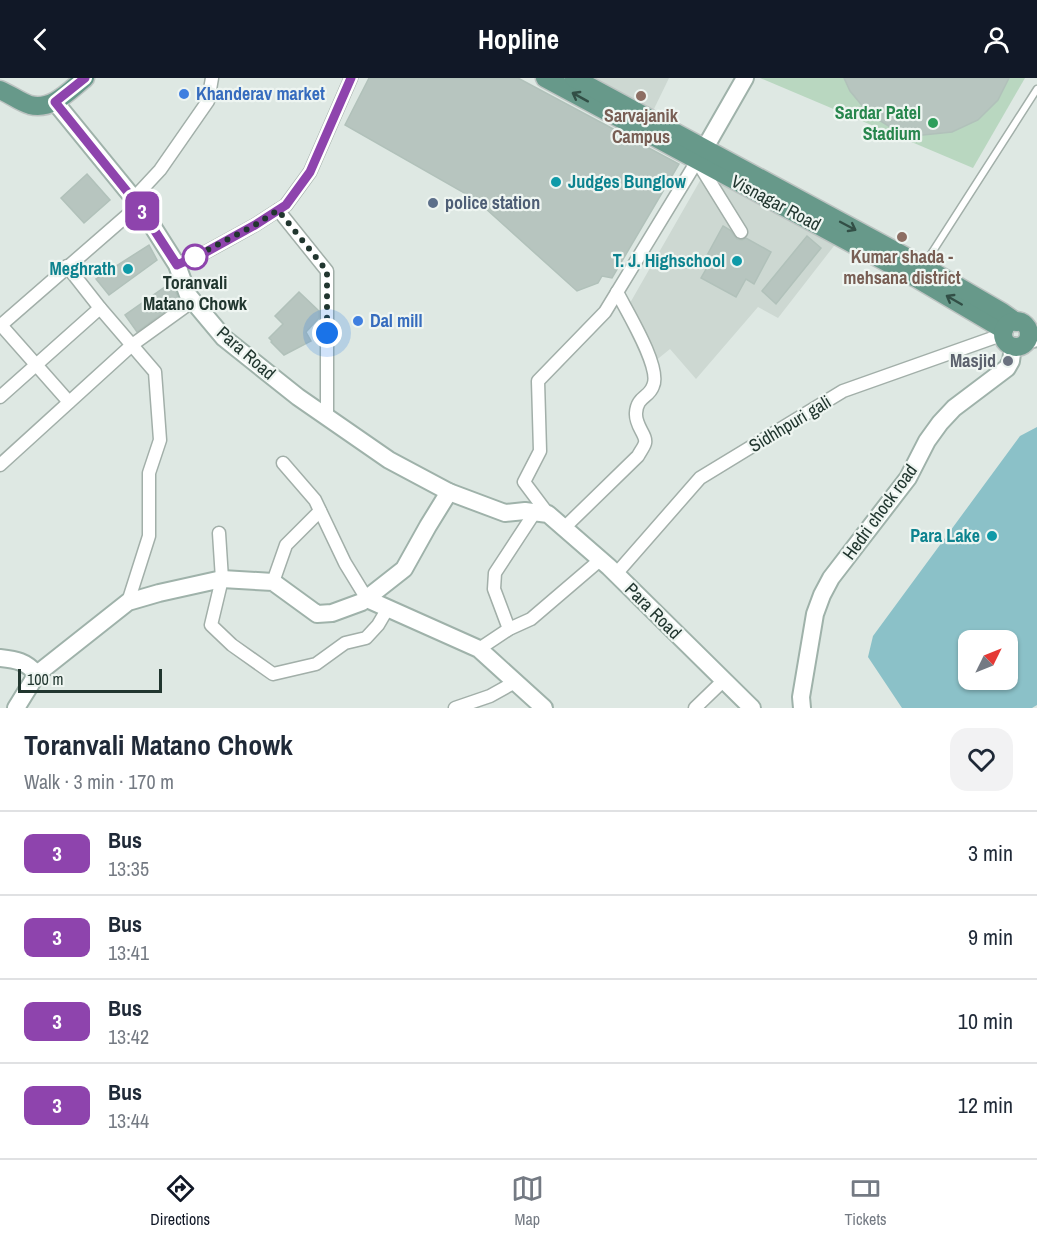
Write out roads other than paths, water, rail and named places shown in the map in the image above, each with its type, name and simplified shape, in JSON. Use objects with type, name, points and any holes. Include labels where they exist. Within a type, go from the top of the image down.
[{"type":"main road","points":[[0,90],[30,105],[42,106],[55,102],[85,78]]},
{"type":"main road","name":"Visnagar Road","points":[[545,78],[701,154],[920,272],[1021,335]]},
{"type":"main road","name":"Visnagar Road","points":[[574,78],[701,154]]},
{"type":"street","points":[[69,402],[0,325],[136,202],[208,100],[213,78]]},
{"type":"street","points":[[177,265],[206,252],[286,205],[310,172],[351,78]]},
{"type":"street","points":[[508,629],[494,589],[495,573],[542,513],[524,482],[540,452],[538,381],[605,312],[745,78]]},
{"type":"street","name":"Para Road","points":[[55,102],[136,202],[177,265],[188,295],[224,338],[298,397],[389,460],[449,492],[505,513],[525,511],[542,513],[564,528],[616,574],[752,708]]},
{"type":"street","points":[[701,154],[741,232]]},
{"type":"street","points":[[278,210],[327,271],[327,417]]},
{"type":"street","points":[[67,266],[155,372],[160,440],[149,473],[149,536],[128,602]]},
{"type":"street","points":[[564,528],[638,456],[645,444],[645,438],[636,420],[636,410],[638,401],[653,388],[655,379],[649,355],[617,292]]},
{"type":"street","points":[[0,465],[132,345],[193,300]]},
{"type":"street","points":[[0,397],[100,308]]},
{"type":"street","name":"Sidhhpuri gali","points":[[616,574],[700,478],[843,392],[1021,335]]},
{"type":"street","name":"Hedri chock road","points":[[802,708],[801,697],[815,614],[831,578],[902,487],[927,441],[940,423],[954,408],[1007,368],[1021,335]]},
{"type":"street","name":"Hedri chock road","points":[[813,708],[811,697],[825,616],[831,599],[917,483],[936,446],[948,430],[961,416],[1014,375],[1021,356],[1021,335]]},
{"type":"street","points":[[284,463],[315,500],[345,562],[367,599],[479,649],[544,708]]},
{"type":"street","points":[[20,706],[37,674],[128,602],[222,579],[273,582],[317,614],[332,614],[362,602],[404,569],[449,492]]},
{"type":"street","points":[[273,582],[286,545],[320,511]]},
{"type":"street","points":[[219,533],[222,579],[212,625],[232,645],[273,674],[316,664],[345,643],[366,638],[378,625],[388,608]]},
{"type":"street","points":[[479,649],[508,629],[531,619],[600,560]]},
{"type":"street","points":[[0,658],[28,664],[37,674]]},
{"type":"street","points":[[695,708],[724,680]]},
{"type":"street","points":[[455,708],[490,696],[515,682]]},
{"type":"lane","points":[[920,272],[1037,89]]},
{"type":"water","name":"Para Lake","points":[[1037,427],[1037,705],[1032,708],[902,708],[868,657],[873,636],[1020,436]]},
{"type":"place","name":"Khanderav market","points":[[184,94]]},
{"type":"place","name":"Sarvajanik Campus","points":[[641,96]]},
{"type":"place","name":"Sardar Patel Stadium","points":[[933,123]]},
{"type":"place","name":"Judges Bunglow","points":[[556,182]]},
{"type":"place","name":"police station","points":[[433,203]]},
{"type":"place","name":"Kumar shada - mehsana district","points":[[902,237]]},
{"type":"place","name":"Toranvali Matano Chowk","points":[[195,257]]},
{"type":"place","name":"T. J. Highschool","points":[[737,261]]},
{"type":"place","name":"Meghrath","points":[[128,269]]},
{"type":"place","name":"Dal mill","points":[[358,321]]},
{"type":"place","name":"Masjid","points":[[1008,361]]},
{"type":"place","name":"Para Lake","points":[[992,536]]}]
